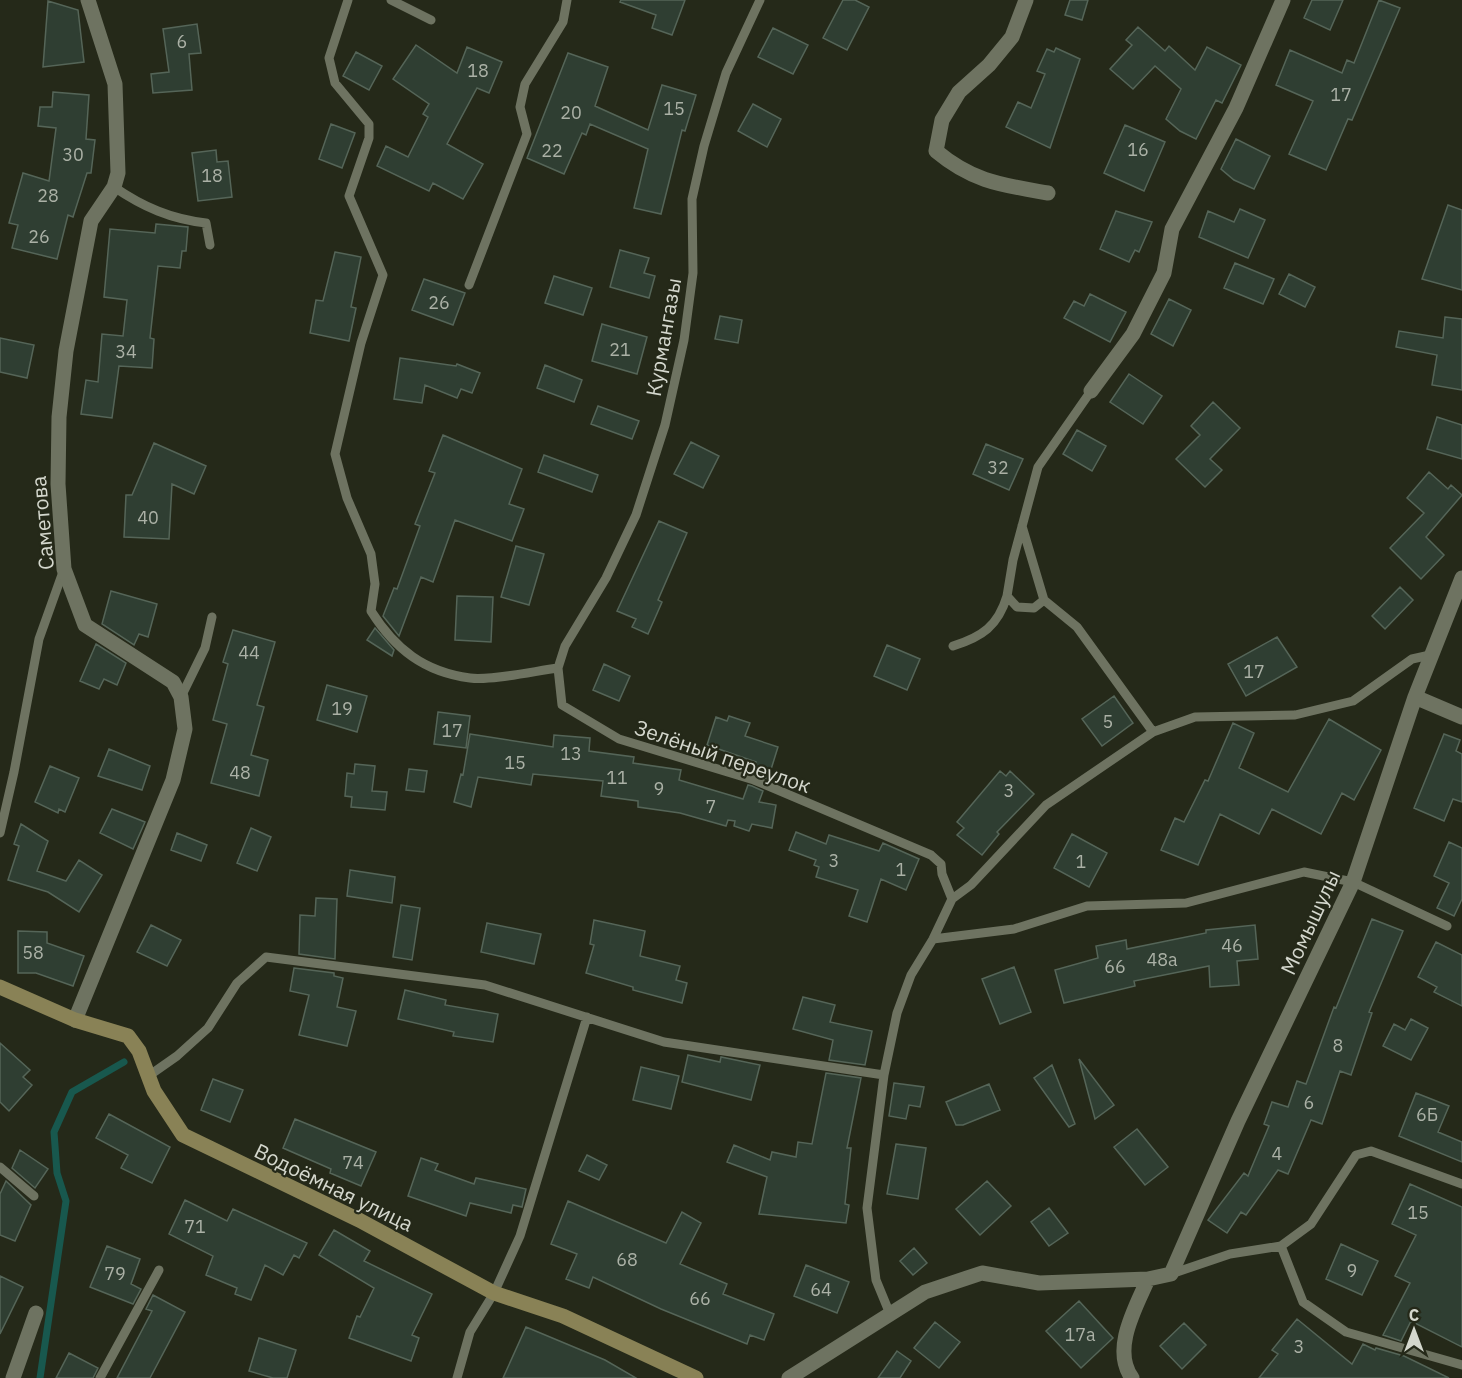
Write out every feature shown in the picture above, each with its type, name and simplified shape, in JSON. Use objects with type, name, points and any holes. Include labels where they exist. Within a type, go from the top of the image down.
[{"type":"street","name":"Саметова","points":[[88,0],[115,84],[118,173],[114,187],[91,221],[66,351],[58,439],[58,484],[64,569],[85,625],[173,682],[181,697]]},
{"type":"street","points":[[1026,0],[1012,37],[989,65],[959,92],[942,120],[936,152],[957,169],[995,183],[1048,193]]},
{"type":"street","points":[[1091,391],[1133,334],[1164,273],[1172,229],[1236,108],[1283,0]]},
{"type":"street","name":"Момышулы","points":[[1170,1274],[1238,1121],[1353,882],[1430,655],[1462,578]]},
{"type":"street","points":[[75,1020],[173,780],[185,729],[181,697]]},
{"type":"street","points":[[1415,697],[1462,717]]},
{"type":"street","name":"Водоёмная улица","points":[[0,987],[75,1020],[128,1036],[139,1051],[147,1077],[183,1135],[359,1220],[494,1293],[563,1316],[696,1378]]},
{"type":"street","points":[[789,1378],[925,1292],[982,1273],[1039,1284],[1148,1279],[1170,1274]]},
{"type":"street","points":[[1132,1378],[1124,1367],[1125,1337],[1148,1279]]},
{"type":"street","points":[[13,1378],[36,1313]]},
{"type":"lane","points":[[348,0],[329,58],[335,83],[369,124],[369,138],[349,196],[384,274],[361,343],[336,454],[347,498],[371,554],[375,584],[371,611],[387,635],[423,666],[472,679],[558,668]]},
{"type":"lane","points":[[392,0],[431,20]]},
{"type":"lane","points":[[469,285],[527,134],[520,106],[525,84],[563,22],[567,0]]},
{"type":"lane","name":"Курмангазы","points":[[558,668],[565,646],[606,578],[636,515],[665,425],[684,340],[693,273],[692,199],[704,146],[726,73],[760,0]]},
{"type":"lane","points":[[114,187],[137,203],[180,220],[206,223],[210,245]]},
{"type":"lane","points":[[953,646],[974,639],[1000,617],[1038,467],[1091,391]]},
{"type":"lane","points":[[1022,526],[1044,600],[1077,627],[1153,732]]},
{"type":"lane","points":[[0,833],[39,639],[64,569]]},
{"type":"lane","points":[[1007,596],[1017,607],[1034,608],[1044,600]]},
{"type":"lane","points":[[181,697],[205,648],[212,617]]},
{"type":"lane","points":[[890,1314],[876,1281],[867,1208],[884,1075],[900,1004],[911,975],[933,939],[952,899],[971,885],[1046,805],[1153,732],[1195,717],[1295,715],[1353,701],[1412,660],[1430,655]]},
{"type":"lane","name":"Зелёный переулок","points":[[558,668],[562,705],[619,739],[754,780],[930,855],[941,864],[942,874],[952,899]]},
{"type":"lane","points":[[933,939],[1014,929],[1087,906],[1186,903],[1304,872],[1353,882],[1447,926]]},
{"type":"lane","points":[[147,1077],[177,1056],[208,1028],[237,983],[266,957],[485,985],[664,1042],[884,1075]]},
{"type":"lane","points":[[457,1378],[470,1332],[494,1293],[520,1236],[587,1017]]},
{"type":"lane","points":[[1170,1274],[1230,1254],[1281,1246],[1311,1224],[1356,1155],[1371,1151],[1462,1184]]},
{"type":"lane","points":[[0,1167],[34,1196]]},
{"type":"lane","points":[[1281,1246],[1303,1302],[1346,1332],[1462,1365]]},
{"type":"lane","points":[[100,1378],[159,1270]]},
{"type":"building","points":[[621,0],[685,0],[672,35],[652,28],[656,15],[620,2]]},
{"type":"building","points":[[843,0],[855,0],[869,7],[847,50],[823,38]]},
{"type":"building","points":[[1070,0],[1088,0],[1082,20],[1065,15]]},
{"type":"building","points":[[1312,0],[1343,0],[1330,30],[1304,18]]},
{"type":"building","points":[[1379,0],[1400,8],[1352,120],[1348,119],[1326,170],[1289,154],[1313,101],[1276,85],[1290,50],[1342,73],[1347,60],[1354,63]]},
{"type":"building","points":[[48,1],[78,10],[84,62],[43,67]]},
{"type":"building","points":[[197,24],[201,53],[189,54],[192,90],[153,93],[151,74],[169,72],[163,29]]},
{"type":"building","points":[[1138,27],[1165,51],[1169,46],[1195,70],[1207,47],[1241,65],[1222,103],[1216,100],[1196,139],[1180,131],[1166,119],[1181,89],[1155,66],[1133,89],[1110,69],[1132,45],[1126,40]]},
{"type":"building","points":[[773,28],[808,45],[793,74],[758,57]]},
{"type":"building","points":[[416,45],[457,73],[467,47],[502,62],[489,93],[477,88],[447,144],[483,164],[463,199],[433,183],[429,191],[377,166],[386,146],[408,157],[428,117],[423,114],[429,104],[393,79]]},
{"type":"building","points":[[1056,48],[1080,59],[1050,148],[1006,127],[1018,102],[1031,108],[1045,74],[1037,71],[1047,49],[1054,52]]},
{"type":"building","points":[[356,52],[382,66],[369,90],[343,76]]},
{"type":"building","points":[[568,53],[608,67],[595,106],[648,130],[662,85],[696,95],[685,131],[682,130],[661,214],[634,208],[648,149],[590,124],[586,135],[582,133],[564,174],[527,158]]},
{"type":"building","points":[[53,92],[89,95],[86,139],[95,140],[91,173],[87,173],[73,217],[68,215],[57,259],[12,248],[18,225],[9,223],[23,173],[49,181],[56,128],[38,126],[40,107],[52,107]]},
{"type":"building","points":[[753,104],[781,119],[767,147],[738,131]]},
{"type":"building","points":[[331,124],[355,133],[342,168],[319,159]]},
{"type":"building","points":[[1125,125],[1165,142],[1144,191],[1104,173]]},
{"type":"building","points":[[1236,139],[1270,156],[1254,189],[1234,180],[1221,169]]},
{"type":"building","points":[[216,150],[217,162],[228,161],[232,197],[198,201],[192,153]]},
{"type":"building","points":[[1448,205],[1462,210],[1462,290],[1422,279]]},
{"type":"building","points":[[1240,209],[1265,220],[1248,258],[1199,237],[1208,211],[1234,222]]},
{"type":"building","points":[[1116,211],[1152,222],[1139,252],[1135,250],[1129,262],[1100,249]]},
{"type":"building","points":[[156,224],[188,227],[186,251],[182,251],[180,268],[158,266],[150,338],[154,339],[152,368],[119,366],[112,418],[81,414],[86,380],[98,382],[102,334],[123,336],[127,300],[104,297],[110,229],[155,233]]},
{"type":"building","points":[[620,250],[649,258],[644,273],[655,276],[649,298],[610,287]]},
{"type":"building","points":[[335,252],[361,257],[351,307],[356,308],[349,341],[310,333],[316,300],[323,301]]},
{"type":"building","points":[[1235,263],[1274,279],[1263,304],[1224,288]]},
{"type":"building","points":[[1289,274],[1315,287],[1305,307],[1279,294]]},
{"type":"building","points":[[554,276],[592,288],[583,315],[545,303]]},
{"type":"building","points":[[424,279],[465,293],[453,325],[412,310]]},
{"type":"building","points":[[1090,294],[1126,312],[1110,342],[1064,318],[1074,301],[1084,306]]},
{"type":"building","points":[[1169,299],[1191,310],[1173,346],[1151,334]]},
{"type":"building","points":[[720,316],[742,320],[738,343],[715,339]]},
{"type":"building","points":[[1445,317],[1462,319],[1462,390],[1432,385],[1437,355],[1396,347],[1399,331],[1443,338]]},
{"type":"building","points":[[602,324],[647,337],[637,374],[592,361]]},
{"type":"building","points":[[0,338],[34,345],[27,378],[0,372]]},
{"type":"building","points":[[400,358],[456,366],[457,364],[480,373],[472,393],[461,389],[457,398],[425,385],[422,403],[394,399]]},
{"type":"building","points":[[545,365],[582,380],[574,402],[537,388]]},
{"type":"building","points":[[1129,374],[1162,396],[1143,424],[1110,402]]},
{"type":"building","points":[[1213,402],[1240,428],[1210,459],[1222,470],[1205,487],[1176,459],[1200,435],[1191,426]]},
{"type":"building","points":[[598,406],[639,421],[632,439],[591,424]]},
{"type":"building","points":[[1437,417],[1462,425],[1462,459],[1427,449]]},
{"type":"building","points":[[1077,430],[1106,446],[1092,471],[1063,454]]},
{"type":"building","points":[[443,435],[522,469],[509,504],[524,509],[512,541],[455,520],[433,582],[421,577],[399,636],[383,616],[394,588],[397,589],[420,526],[415,524],[435,473],[429,471]]},
{"type":"building","points":[[691,442],[719,456],[703,488],[674,474]]},
{"type":"building","points":[[154,443],[206,466],[194,494],[172,484],[169,539],[124,537],[126,495],[132,495]]},
{"type":"building","points":[[986,444],[1023,459],[1009,490],[973,474]]},
{"type":"building","points":[[544,455],[598,475],[592,492],[538,472]]},
{"type":"building","points":[[1429,472],[1448,489],[1451,485],[1462,495],[1426,537],[1444,555],[1421,579],[1390,548],[1424,513],[1407,498]]},
{"type":"building","points":[[659,521],[687,533],[658,600],[662,602],[648,634],[632,627],[636,619],[617,611]]},
{"type":"building","points":[[516,546],[544,554],[529,605],[501,597]]},
{"type":"building","points":[[1400,587],[1413,600],[1385,629],[1372,616]]},
{"type":"building","points":[[111,591],[157,604],[148,637],[139,634],[134,645],[102,624]]},
{"type":"building","points":[[457,596],[493,597],[491,642],[455,640]]},
{"type":"building","points":[[375,628],[394,650],[392,656],[367,640]]},
{"type":"building","points":[[233,630],[275,642],[257,705],[264,707],[251,755],[268,760],[259,796],[211,783],[227,724],[213,720],[228,664],[223,662]]},
{"type":"building","points":[[1277,637],[1297,667],[1246,696],[1228,664]]},
{"type":"building","points":[[96,644],[126,663],[117,685],[104,679],[99,689],[80,681]]},
{"type":"building","points":[[887,645],[920,659],[907,690],[874,676]]},
{"type":"building","points":[[604,664],[630,676],[619,701],[593,690]]},
{"type":"building","points":[[327,685],[367,696],[357,732],[317,720]]},
{"type":"building","points":[[1114,696],[1133,723],[1102,746],[1082,719]]},
{"type":"building","points":[[438,712],[470,716],[466,748],[434,744]]},
{"type":"building","points":[[729,716],[750,723],[745,736],[778,747],[768,779],[752,772],[756,762],[707,745],[716,717],[727,721]]},
{"type":"building","points":[[1329,719],[1381,750],[1354,800],[1342,793],[1321,834],[1272,809],[1259,834],[1220,814],[1198,865],[1161,850],[1175,818],[1184,822],[1205,780],[1208,781],[1233,723],[1254,733],[1239,768],[1288,792]]},
{"type":"building","points":[[470,734],[553,747],[554,735],[590,738],[589,751],[634,757],[633,763],[681,770],[679,780],[743,799],[748,785],[752,786],[763,791],[759,802],[776,805],[772,828],[752,824],[749,831],[734,826],[735,821],[728,820],[726,826],[680,813],[638,807],[638,801],[601,796],[603,781],[533,774],[531,785],[478,777],[471,807],[454,802],[461,774],[463,775]]},
{"type":"building","points":[[1444,734],[1460,740],[1456,751],[1462,754],[1462,802],[1453,799],[1444,821],[1414,808]]},
{"type":"building","points":[[109,749],[150,766],[142,790],[98,776]]},
{"type":"building","points":[[355,764],[375,766],[372,791],[387,792],[385,810],[351,807],[352,797],[345,796],[347,773],[354,774]]},
{"type":"building","points":[[50,766],[79,778],[65,812],[59,809],[58,813],[35,802]]},
{"type":"building","points":[[409,769],[427,771],[424,792],[406,790]]},
{"type":"building","points":[[1000,771],[1006,776],[1010,771],[1034,794],[997,832],[999,834],[982,855],[957,835],[964,828],[957,822]]},
{"type":"building","points":[[112,809],[145,822],[133,849],[100,833]]},
{"type":"building","points":[[21,824],[48,841],[37,871],[66,881],[79,860],[102,875],[79,912],[48,892],[8,880],[19,846],[14,844]]},
{"type":"building","points":[[251,828],[271,837],[257,871],[237,863]]},
{"type":"building","points":[[796,832],[826,844],[829,835],[879,851],[883,843],[919,859],[906,890],[881,879],[867,922],[849,916],[858,890],[816,877],[819,867],[814,865],[816,860],[789,850]]},
{"type":"building","points":[[177,833],[207,845],[201,861],[171,850]]},
{"type":"building","points":[[1072,834],[1107,853],[1089,887],[1054,868]]},
{"type":"building","points":[[1449,842],[1462,848],[1462,899],[1454,916],[1437,908],[1449,883],[1434,876]]},
{"type":"building","points":[[350,870],[395,877],[392,903],[347,896]]},
{"type":"building","points":[[316,898],[337,899],[335,959],[299,954],[300,915],[315,916]]},
{"type":"building","points":[[401,905],[420,908],[412,960],[393,957]]},
{"type":"building","points":[[1372,919],[1403,931],[1369,1012],[1372,1013],[1351,1075],[1340,1071],[1322,1124],[1311,1120],[1288,1174],[1278,1170],[1246,1215],[1241,1212],[1227,1233],[1208,1220],[1244,1173],[1248,1176],[1269,1126],[1264,1124],[1272,1102],[1288,1107],[1297,1081],[1306,1084],[1334,1007],[1336,1008]]},
{"type":"building","points":[[594,920],[645,931],[640,956],[680,966],[676,980],[687,983],[682,1003],[633,990],[633,987],[586,973],[594,945],[590,944]]},
{"type":"building","points":[[487,923],[541,934],[534,964],[481,952]]},
{"type":"building","points":[[151,925],[181,940],[167,966],[137,952]]},
{"type":"building","points":[[1255,925],[1258,959],[1237,961],[1239,985],[1210,987],[1209,966],[1134,981],[1135,986],[1064,1003],[1055,970],[1098,958],[1096,946],[1126,940],[1127,949],[1206,933],[1206,930]]},
{"type":"building","points":[[18,931],[47,932],[47,943],[84,956],[73,986],[36,973],[18,973]]},
{"type":"building","points":[[1436,942],[1462,955],[1462,1006],[1434,992],[1437,987],[1418,977]]},
{"type":"building","points":[[1014,967],[1031,1012],[1000,1024],[982,979]]},
{"type":"building","points":[[294,968],[334,973],[334,976],[343,978],[337,1007],[356,1011],[347,1046],[299,1035],[309,995],[290,991]]},
{"type":"building","points":[[405,990],[446,1000],[445,1005],[498,1014],[493,1042],[453,1036],[454,1032],[398,1019]]},
{"type":"building","points":[[803,997],[835,1005],[830,1022],[872,1031],[865,1065],[829,1060],[833,1040],[793,1029]]},
{"type":"building","points":[[1411,1019],[1428,1028],[1411,1060],[1383,1046],[1394,1024],[1405,1030]]},
{"type":"building","points":[[0,1043],[30,1070],[23,1077],[32,1085],[9,1111],[0,1102]]},
{"type":"building","points":[[688,1055],[720,1062],[721,1057],[760,1065],[751,1100],[682,1082]]},
{"type":"building","points":[[1079,1059],[1114,1105],[1095,1119]]},
{"type":"building","points":[[1052,1065],[1075,1124],[1069,1127],[1034,1078]]},
{"type":"building","points":[[641,1067],[679,1076],[671,1109],[633,1100]]},
{"type":"building","points":[[826,1073],[861,1078],[847,1148],[851,1148],[845,1204],[849,1205],[846,1223],[759,1214],[767,1177],[727,1162],[734,1145],[770,1160],[772,1152],[796,1157],[798,1142],[812,1144]]},
{"type":"building","points":[[213,1079],[243,1090],[230,1122],[201,1110]]},
{"type":"building","points":[[894,1083],[924,1087],[920,1107],[909,1105],[906,1119],[889,1116]]},
{"type":"building","points":[[989,1084],[1000,1110],[963,1125],[956,1125],[946,1102]]},
{"type":"building","points":[[1416,1093],[1449,1106],[1438,1132],[1462,1142],[1462,1162],[1399,1136]]},
{"type":"building","points":[[109,1114],[170,1147],[152,1183],[121,1168],[128,1155],[96,1138]]},
{"type":"building","points":[[295,1119],[376,1152],[361,1186],[330,1173],[331,1169],[283,1148]]},
{"type":"building","points":[[1137,1129],[1168,1167],[1145,1185],[1114,1147]]},
{"type":"building","points":[[896,1144],[926,1148],[918,1199],[887,1194]]},
{"type":"building","points":[[20,1150],[48,1169],[35,1188],[12,1168]]},
{"type":"building","points":[[587,1155],[607,1165],[599,1180],[579,1171]]},
{"type":"building","points":[[421,1158],[438,1164],[435,1170],[474,1184],[476,1178],[526,1189],[522,1207],[513,1205],[511,1213],[470,1203],[466,1216],[408,1196]]},
{"type":"building","points":[[6,1181],[31,1205],[15,1241],[0,1235],[0,1194]]},
{"type":"building","points":[[987,1181],[1011,1206],[980,1235],[956,1209]]},
{"type":"building","points":[[1410,1184],[1462,1207],[1462,1347],[1411,1321],[1401,1341],[1383,1335],[1410,1283],[1395,1276],[1416,1235],[1392,1224]]},
{"type":"building","points":[[185,1200],[227,1221],[233,1209],[307,1243],[299,1258],[294,1255],[283,1275],[265,1265],[251,1300],[235,1294],[237,1288],[206,1275],[213,1256],[169,1234]]},
{"type":"building","points":[[568,1201],[666,1243],[682,1212],[701,1223],[680,1264],[727,1284],[723,1294],[774,1314],[764,1340],[750,1335],[747,1344],[661,1309],[593,1277],[589,1288],[566,1279],[577,1254],[551,1244]]},
{"type":"building","points":[[1049,1208],[1068,1233],[1049,1246],[1031,1222]]},
{"type":"building","points":[[334,1230],[370,1251],[364,1261],[432,1294],[412,1335],[419,1338],[411,1361],[349,1338],[357,1316],[360,1317],[374,1288],[319,1255]]},
{"type":"building","points":[[1341,1244],[1378,1261],[1362,1295],[1326,1279]]},
{"type":"building","points":[[107,1246],[140,1259],[131,1284],[141,1289],[133,1304],[90,1287]]},
{"type":"building","points":[[914,1248],[927,1263],[913,1275],[900,1261]]},
{"type":"building","points":[[806,1265],[849,1282],[837,1313],[794,1296]]},
{"type":"building","points":[[0,1276],[23,1287],[0,1334]]},
{"type":"building","points":[[153,1295],[185,1312],[150,1378],[117,1378],[152,1311],[146,1309]]},
{"type":"building","points":[[1079,1301],[1113,1338],[1081,1368],[1046,1331]]},
{"type":"building","points":[[1297,1319],[1352,1364],[1363,1344],[1375,1350],[1376,1348],[1404,1356],[1449,1378],[1259,1378],[1278,1354],[1272,1350]]},
{"type":"building","points":[[935,1322],[960,1342],[939,1368],[914,1348]]},
{"type":"building","points":[[1184,1323],[1206,1345],[1182,1369],[1160,1346]]},
{"type":"building","points":[[526,1327],[605,1360],[636,1378],[503,1378]]},
{"type":"building","points":[[259,1338],[296,1350],[287,1378],[273,1378],[249,1371]]},
{"type":"building","points":[[897,1351],[911,1361],[900,1378],[878,1378]]},
{"type":"building","points":[[69,1353],[98,1368],[93,1378],[56,1378]]},
{"type":"waterway","points":[[40,1378],[66,1201],[57,1173],[54,1132],[72,1092],[124,1062]]}]
